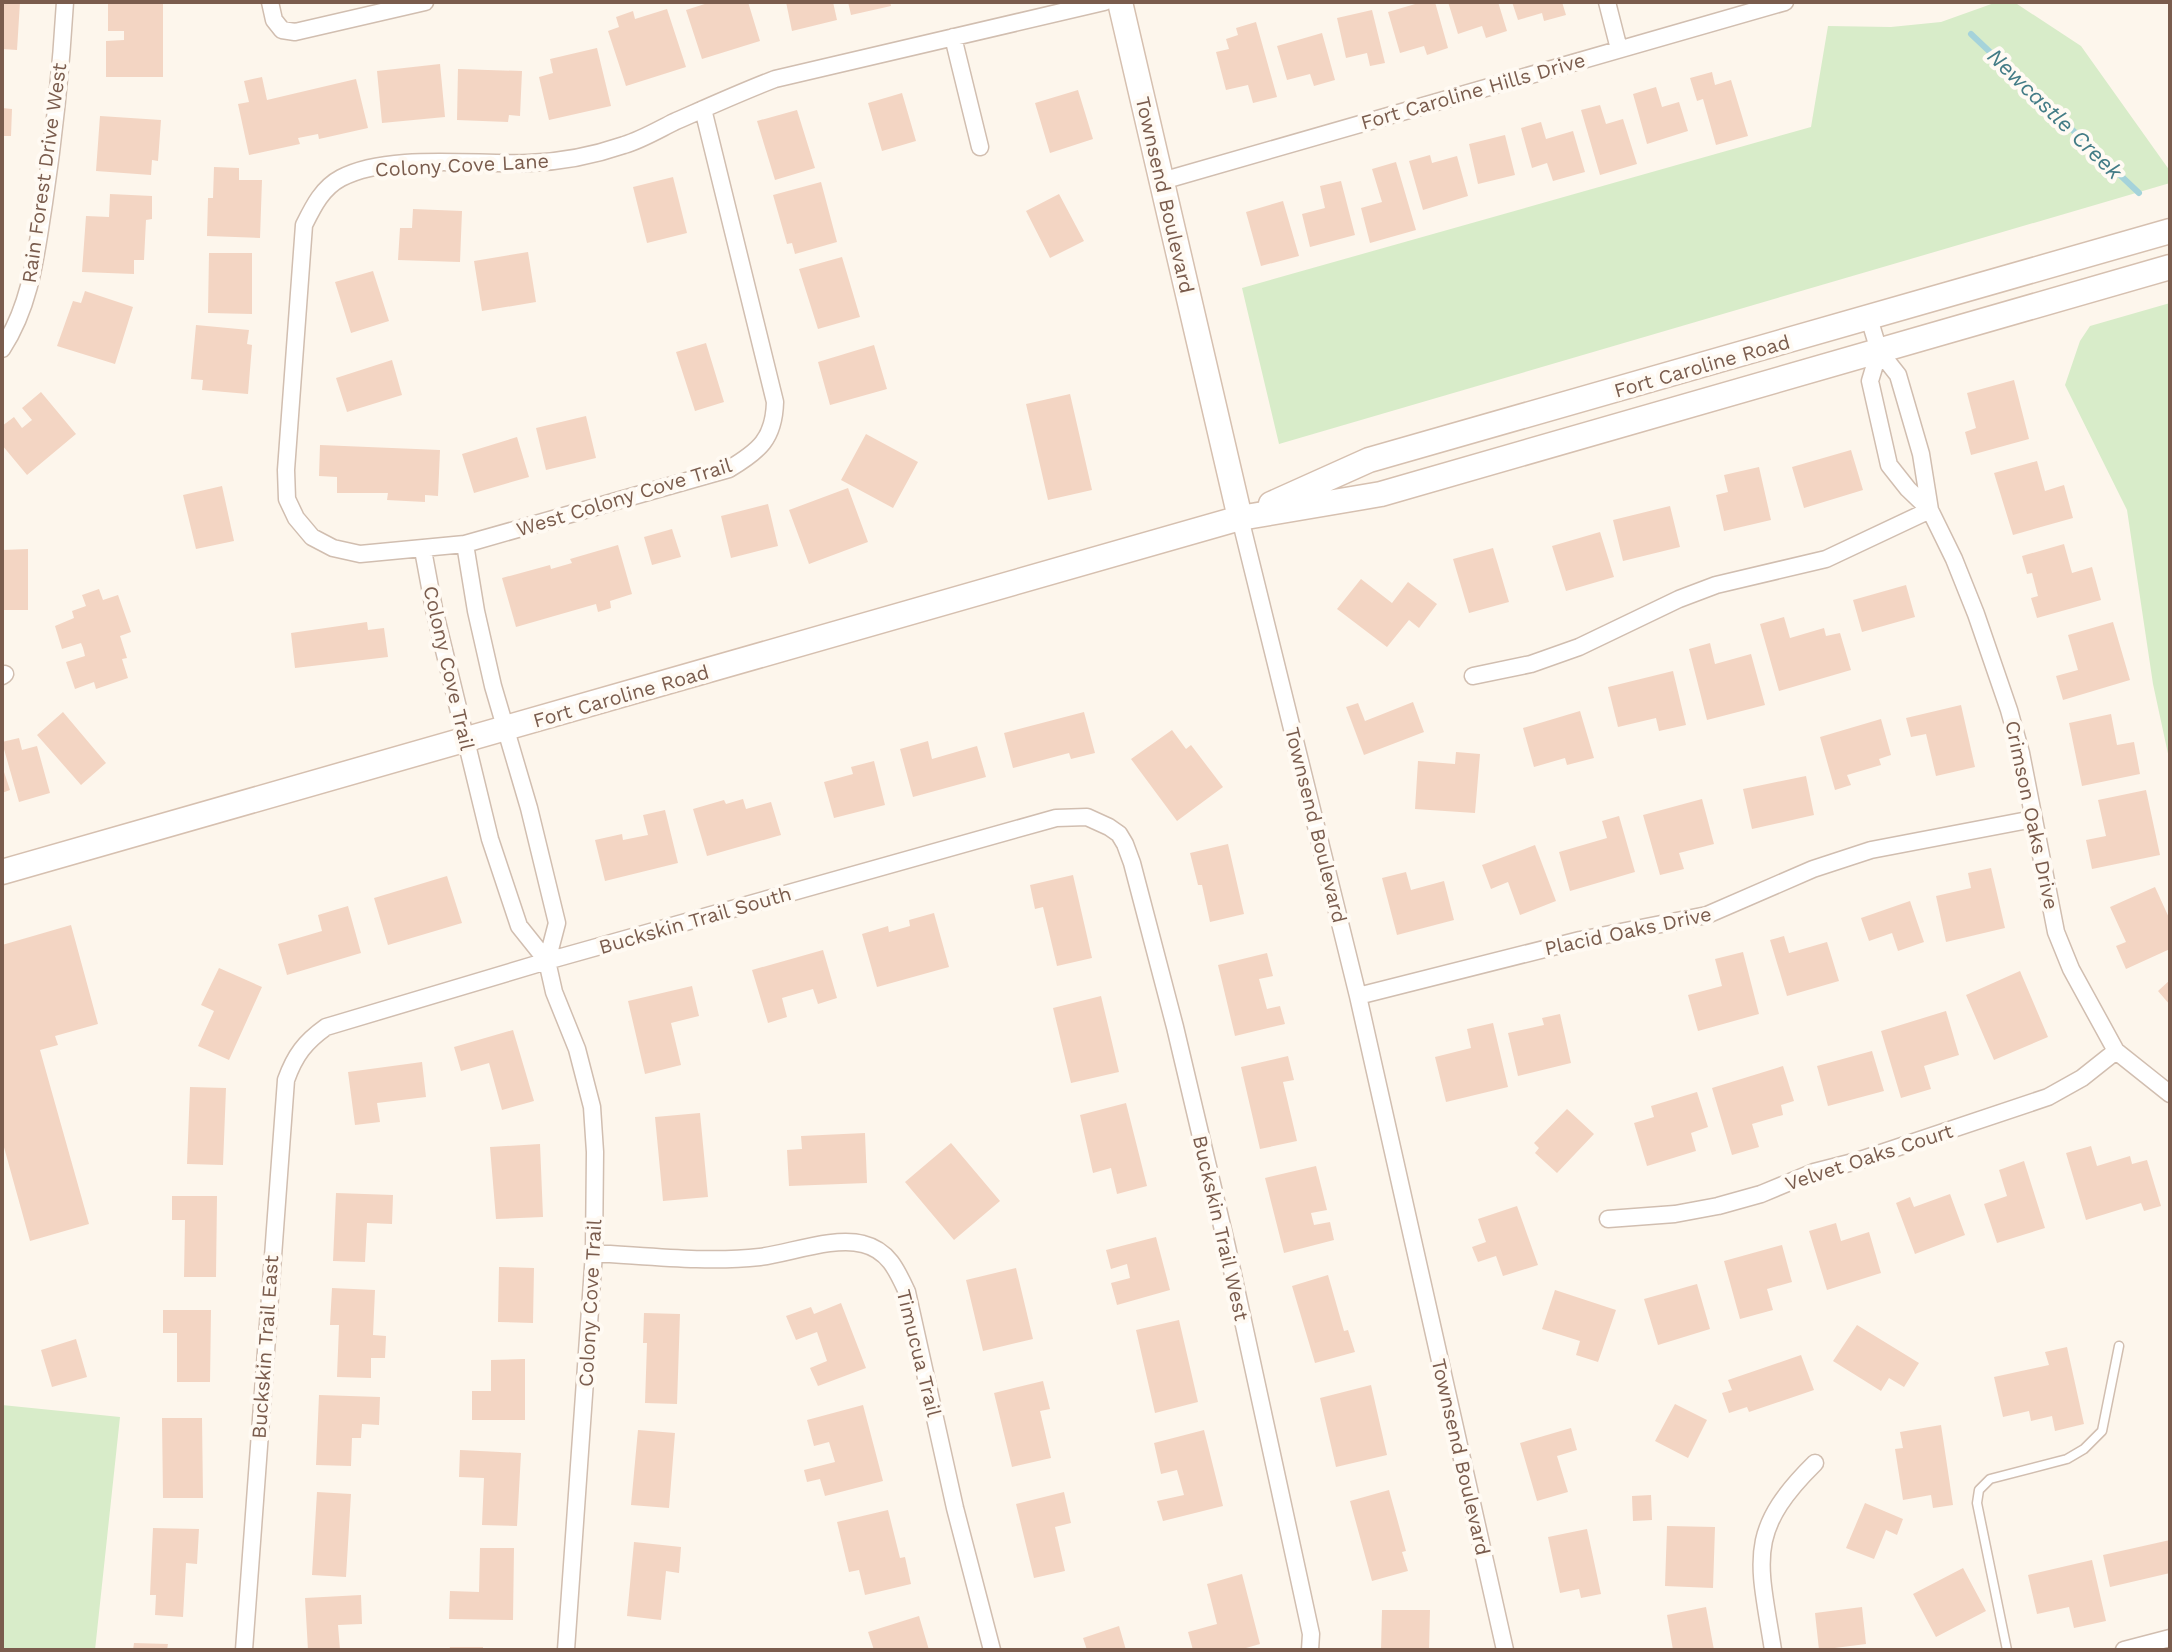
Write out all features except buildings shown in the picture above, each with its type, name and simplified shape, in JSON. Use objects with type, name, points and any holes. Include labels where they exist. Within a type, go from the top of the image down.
[{"type":"street","name":"Rain Forest Drive West","points":[[5,345],[24,307],[36,253],[53,143],[65,2]]},
{"type":"street","points":[[270,2],[274,20],[282,30],[295,32],[425,2]]},
{"type":"street","name":"Colony Cove Lane","points":[[423,550],[360,554],[333,548],[312,537],[296,518],[287,499],[286,470],[304,225],[316,200],[340,178],[371,168],[417,163],[531,163],[574,157],[624,145],[775,79],[1104,2]]},
{"type":"street","name":"Townsend Boulevard","points":[[1120,2],[1240,518],[1358,996],[1505,1650]]},
{"type":"street","points":[[1607,2],[1619,49]]},
{"type":"street","name":"Fort Caroline Hills Drive","points":[[1162,181],[1785,2]]},
{"type":"street","points":[[953,37],[980,147]]},
{"type":"street","name":"West Colony Cove Trail","points":[[423,550],[465,544],[729,469],[752,455],[765,441],[774,422],[775,402],[703,109]]},
{"type":"street","name":"Fort Caroline Road","points":[[1240,518],[1369,460],[2170,231]]},
{"type":"street","name":"Fort Caroline Road","points":[[2,872],[1240,518],[1381,494],[2170,267]]},
{"type":"street","name":"Crimson Oaks Drive","points":[[1869,318],[1879,351],[1898,375],[1921,454],[1930,510],[1954,559],[2009,710],[2021,753],[2056,932],[2071,969],[2116,1051],[2170,1094]]},
{"type":"street","name":"Crimson Oaks Drive","points":[[1879,351],[1870,381],[1889,465],[1930,510]]},
{"type":"street","points":[[1473,676],[1531,664],[1579,647],[1679,599],[1716,585],[1826,559],[1930,510]]},
{"type":"street","name":"Colony Cove Trail","points":[[465,544],[476,611],[557,923],[547,961]]},
{"type":"street","name":"Colony Cove Trail","points":[[423,550],[490,839],[519,926],[547,961],[554,992],[577,1049],[592,1107],[594,1253],[566,1650]]},
{"type":"street","name":"Buckskin Trail South","points":[[301,1048],[326,1027],[547,961],[1056,818],[1087,817],[1098,821]]},
{"type":"street","name":"Placid Oaks Drive","points":[[1358,996],[1580,940],[1707,915],[1813,869],[1871,850],[2033,819]]},
{"type":"street","name":"Buckskin Trail West","points":[[1098,821],[1119,834],[1125,844],[1171,1012],[1227,1247],[1311,1634],[1310,1650]]},
{"type":"street","name":"Buckskin Trail East","points":[[244,1650],[286,1080],[301,1048]]},
{"type":"street","name":"Velvet Oaks Court","points":[[1608,1219],[1675,1214],[1761,1194],[1814,1172],[1857,1161],[2048,1097],[2082,1078],[2116,1051]]},
{"type":"street","name":"Timucua Trail","points":[[594,1253],[715,1260],[761,1257],[849,1241],[866,1244],[883,1253],[896,1267],[907,1292],[962,1537],[992,1650]]},
{"type":"street","points":[[1773,1650],[1761,1572],[1762,1545],[1772,1514],[1790,1487],[1815,1463]]},
{"type":"street","points":[[2124,1650],[2170,1638]]},
{"type":"lane","points":[[2007,1650],[1977,1503],[1979,1490],[1990,1479],[2067,1459],[2084,1449],[2102,1431],[2119,1346]]},
{"type":"green space","points":[[1997,2],[2014,2],[2081,46],[2170,171],[2170,183],[1279,444],[1242,288],[1811,127],[1828,26],[1891,27],[1941,22]]},
{"type":"green space","points":[[2170,303],[2170,763],[2153,684],[2127,510],[2065,385],[2080,341],[2090,326]]},
{"type":"green space","points":[[2,1405],[120,1417],[95,1650],[2,1650]]},
{"type":"waterway","name":"Newcastle Creek","points":[[1971,34],[2139,193]]}]
